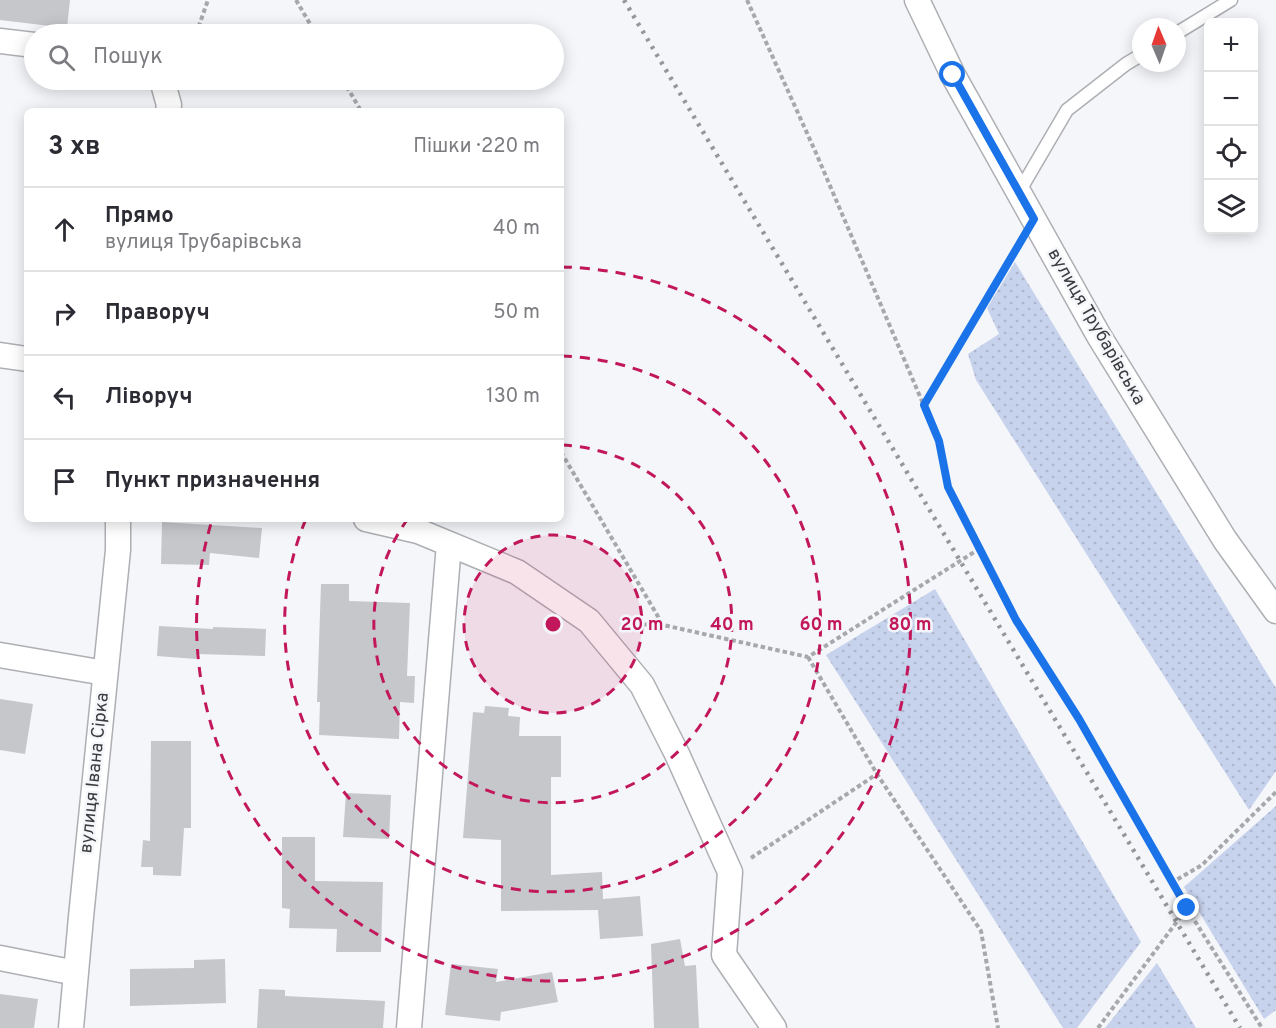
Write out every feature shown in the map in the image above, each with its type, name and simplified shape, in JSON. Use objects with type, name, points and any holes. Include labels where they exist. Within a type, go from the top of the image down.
[{"type":"street","name":"вулиця Трубарівська","points":[[917,0],[953,75],[1099,336],[1225,540],[1276,611]]},
{"type":"street","points":[[0,41],[24,44]]},
{"type":"street","points":[[165,90],[168,108]]},
{"type":"street","points":[[0,355],[24,359]]},
{"type":"street","name":"вулиця Івана Сірка","points":[[71,1028],[118,550],[118,522]]},
{"type":"street","points":[[379,522],[418,531],[517,572],[589,621],[642,685],[677,754],[730,872],[724,956],[774,1028]]},
{"type":"street","points":[[409,1028],[449,544]]},
{"type":"street","points":[[0,655],[105,673]]},
{"type":"street","points":[[0,958],[76,973]]},
{"type":"lane","points":[[1186,28],[1231,0]]},
{"type":"lane","points":[[1019,192],[1067,110],[1132,60]]},
{"type":"path","points":[[200,24],[208,0]]},
{"type":"path","points":[[296,0],[310,24]]},
{"type":"path","points":[[747,0],[816,153],[924,405],[939,441],[948,487],[979,549],[1016,620],[1079,719],[1171,883],[1262,1028]]},
{"type":"path","points":[[349,90],[359,108]]},
{"type":"path","points":[[924,405],[1034,219]]},
{"type":"path","points":[[564,457],[663,625]]},
{"type":"path","points":[[589,621],[663,625],[808,657],[979,549]]},
{"type":"path","points":[[808,657],[877,774],[981,931],[998,1028]]},
{"type":"path","points":[[730,872],[877,774]]},
{"type":"path","points":[[1171,883],[1202,865],[1276,792]]},
{"type":"path","points":[[1098,1028],[1187,908]]},
{"type":"shaded area","points":[[1015,262],[1276,688],[1276,771],[1249,810],[976,380],[968,354],[999,334],[987,308]]},
{"type":"shaded area","points":[[935,589],[1141,942],[1077,1028],[1063,1028],[826,655]]},
{"type":"shaded area","points":[[1276,806],[1276,1010],[1264,1019],[1184,887]]},
{"type":"shaded area","points":[[1157,963],[1196,1028],[1105,1028]]},
{"type":"building","points":[[0,0],[70,0],[67,24],[34,24],[0,20]]},
{"type":"building","points":[[162,522],[262,528],[259,558],[210,553],[209,565],[161,564]]},
{"type":"building","points":[[321,584],[349,584],[349,601],[410,603],[407,676],[415,676],[414,703],[400,702],[399,739],[319,735],[320,702],[317,702]]},
{"type":"building","points":[[159,626],[266,629],[265,656],[197,654],[196,659],[157,656]]},
{"type":"building","points":[[0,699],[33,704],[25,754],[0,750]]},
{"type":"building","points":[[485,706],[509,708],[508,716],[520,717],[519,736],[561,736],[561,777],[551,777],[551,875],[602,872],[603,899],[640,896],[643,936],[600,939],[598,910],[501,911],[501,840],[463,838],[473,712],[484,713]]},
{"type":"building","points":[[151,741],[191,741],[191,828],[184,828],[181,876],[153,875],[153,867],[141,867],[143,840],[150,841]]},
{"type":"building","points":[[346,793],[391,795],[389,839],[343,837]]},
{"type":"building","points":[[282,837],[315,837],[315,881],[383,882],[381,952],[336,952],[337,929],[289,928],[290,909],[282,908]]},
{"type":"building","points":[[680,939],[685,966],[696,965],[699,1028],[654,1028],[651,944]]},
{"type":"building","points":[[225,959],[226,1003],[130,1006],[130,969],[194,968],[194,960]]},
{"type":"building","points":[[451,964],[498,969],[496,982],[552,972],[558,1002],[501,1012],[500,1021],[445,1015]]},
{"type":"building","points":[[259,989],[285,990],[285,996],[385,1001],[383,1028],[257,1028]]},
{"type":"building","points":[[0,994],[38,999],[34,1028],[0,1028]]},
{"type":"railway","points":[[624,0],[1240,1028]]},
{"type":"route","points":[[953,75],[1034,219],[924,405],[939,441],[948,487],[1016,620],[1079,719],[1187,908]]}]
